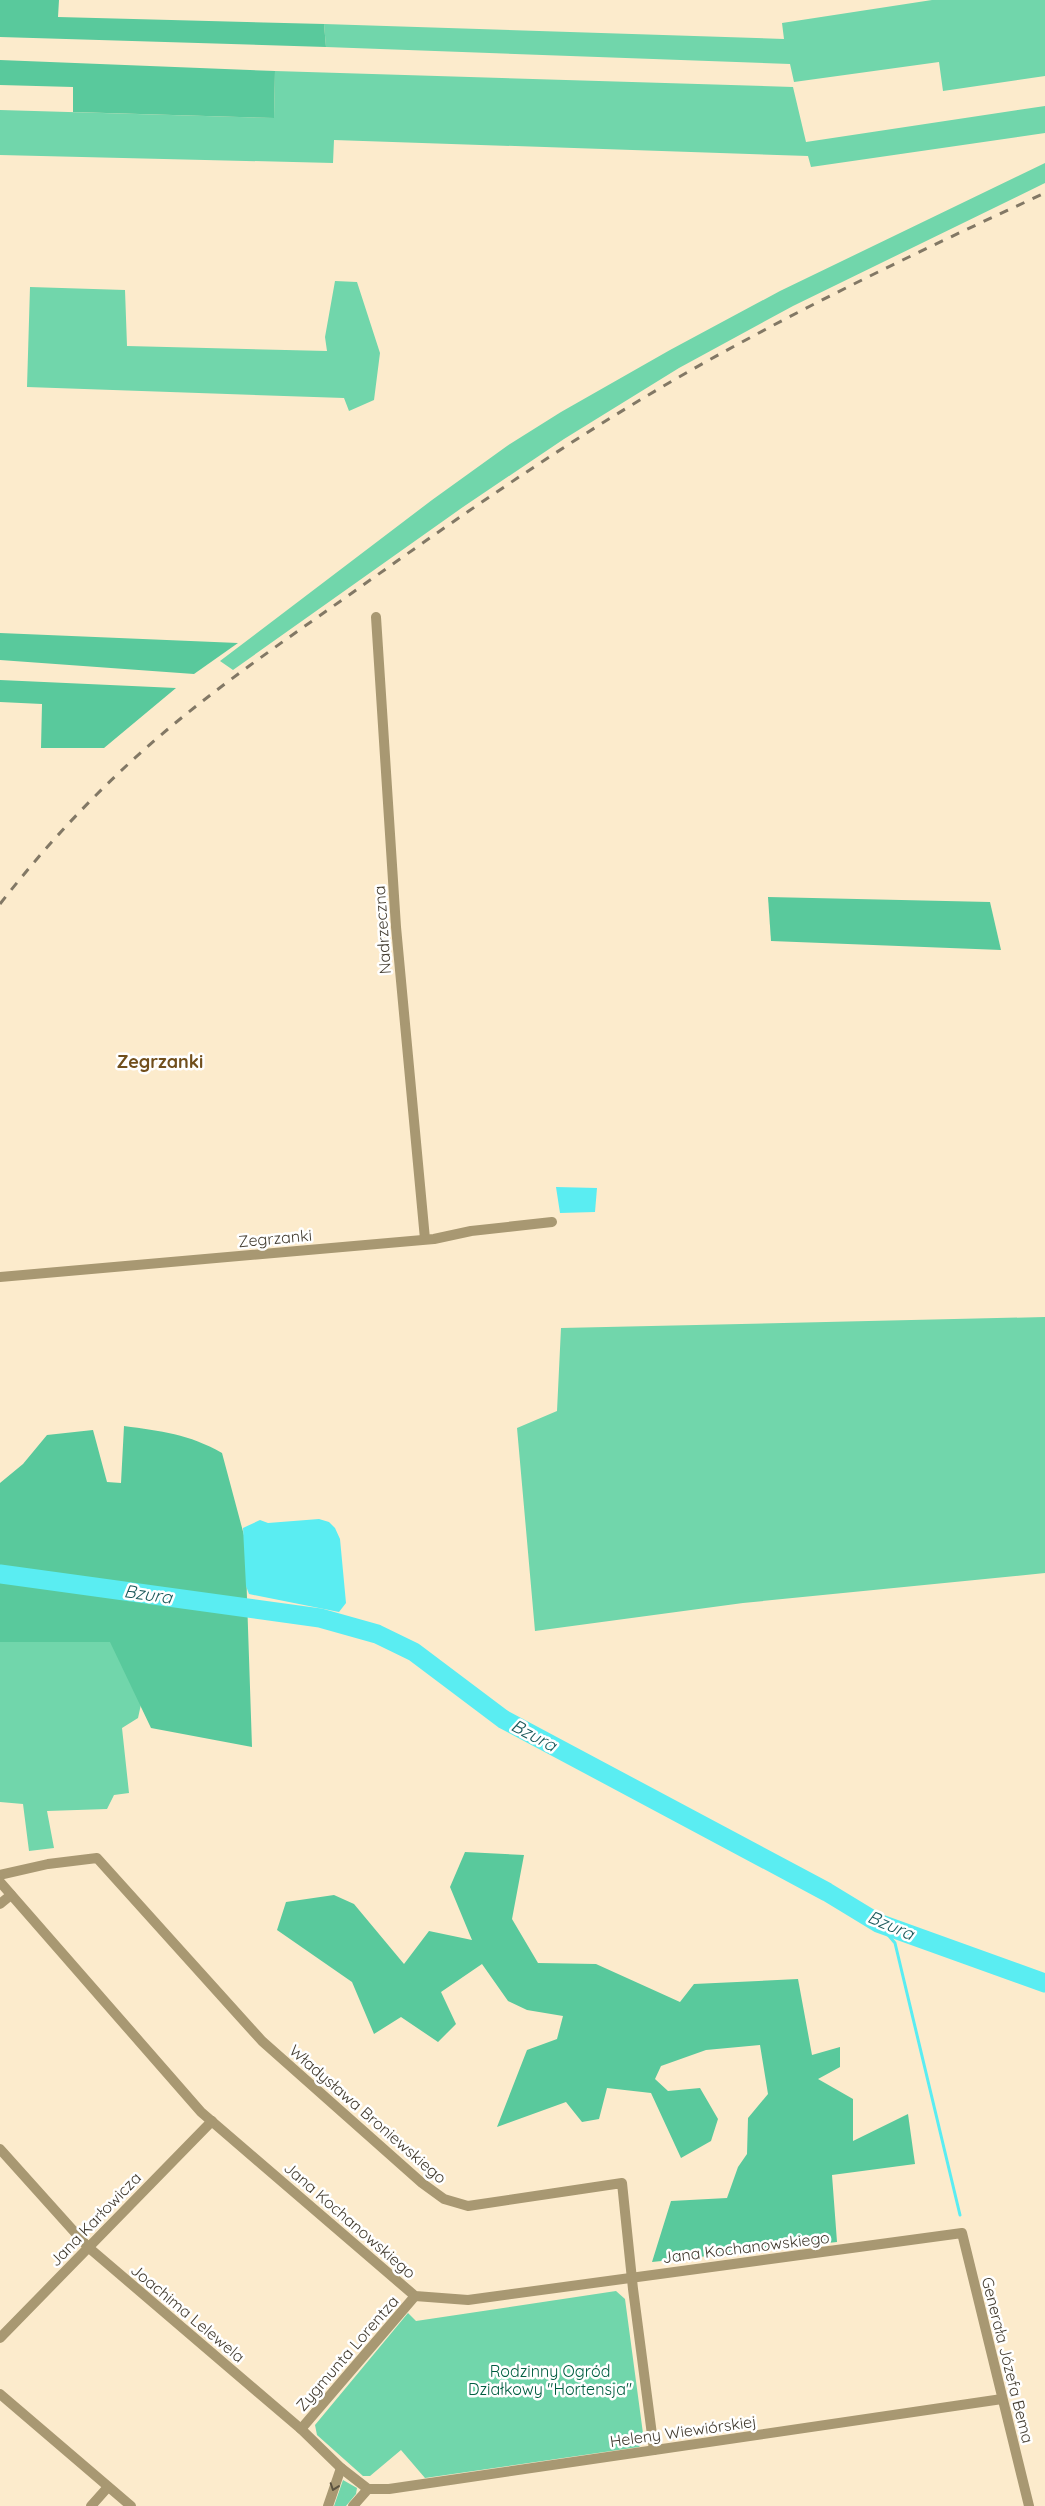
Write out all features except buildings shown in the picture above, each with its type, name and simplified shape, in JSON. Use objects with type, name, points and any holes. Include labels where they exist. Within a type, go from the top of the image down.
[{"type":"street","name":"Nadrzeczna","points":[[376,617],[398,950],[424,1239]]},
{"type":"street","name":"Zegrzanki","points":[[0,1277],[424,1239],[472,1231],[552,1222]]},
{"type":"street","name":"Władysława Broniewskiego","points":[[0,1875],[48,1864],[97,1858],[262,2041],[406,2170],[444,2199],[468,2206],[622,2183],[633,2289],[654,2450]]},
{"type":"street","name":"Jana Kochanowskiego","points":[[0,1882],[194,2105],[415,2296],[468,2300],[633,2276],[950,2235]]},
{"type":"street","points":[[0,1904],[11,1895]]},
{"type":"street","name":"Jana Karłowicza","points":[[0,2338],[212,2121]]},
{"type":"street","name":"Joachima Lelewela","points":[[0,2149],[88,2247],[302,2429],[341,2468],[368,2488]]},
{"type":"street","name":"Generała Józefa Bema","points":[[950,2235],[962,2233],[1029,2506]]},
{"type":"street","name":"Zygmunta Lorentza","points":[[302,2429],[415,2296]]},
{"type":"street","points":[[0,2394],[131,2506]]},
{"type":"street","name":"Heleny Wiewiórskiej","points":[[368,2488],[389,2489],[1002,2399]]},
{"type":"street","points":[[328,2506],[341,2468]]},
{"type":"street","points":[[92,2506],[108,2487]]},
{"type":"street","points":[[353,2506],[368,2488]]},
{"type":"green space","points":[[0,0],[59,0],[58,17],[324,24],[326,47],[0,37]]},
{"type":"green space","points":[[932,0],[1045,0],[1045,76],[943,91],[939,62],[794,82],[790,64],[326,47],[324,24],[784,39],[782,23]]},
{"type":"green space","points":[[0,60],[275,71],[274,118],[73,112],[73,87],[0,85]]},
{"type":"green space","points":[[275,71],[793,87],[806,142],[1045,106],[1045,133],[811,167],[808,156],[334,140],[333,163],[0,155],[0,110],[274,118]]},
{"type":"green space","points":[[1045,163],[1045,183],[793,306],[679,368],[564,439],[463,507],[233,670],[220,661],[432,500],[507,446],[561,412],[670,350],[780,291]]},
{"type":"green space","points":[[335,281],[357,282],[380,353],[374,400],[349,411],[344,398],[27,387],[30,287],[125,290],[127,346],[327,351],[325,337]]},
{"type":"green space","points":[[0,633],[238,643],[194,674],[0,660]]},
{"type":"green space","points":[[0,680],[176,688],[104,748],[41,748],[42,704],[0,702]]},
{"type":"green space","points":[[768,897],[990,902],[1001,950],[771,941]]},
{"type":"green space","points":[[1045,1317],[1045,1573],[743,1603],[535,1631],[517,1428],[557,1411],[561,1328]]},
{"type":"green space","points":[[124,1426],[186,1437],[222,1453],[245,1539],[252,1747],[151,1728],[110,1642],[0,1642],[0,1483],[23,1464],[47,1435],[93,1430],[107,1482],[121,1483]]},
{"type":"green space","points":[[130,1628],[145,1686],[138,1718],[122,1728],[129,1793],[114,1795],[107,1809],[47,1811],[54,1848],[29,1851],[23,1804],[0,1802],[0,1642],[110,1642]]},
{"type":"green space","points":[[465,1852],[524,1855],[512,1919],[538,1963],[596,1964],[680,2002],[694,1984],[798,1979],[812,2055],[840,2047],[840,2067],[818,2079],[853,2099],[853,2141],[908,2114],[915,2164],[832,2175],[837,2242],[652,2262],[671,2201],[727,2198],[738,2167],[747,2154],[748,2118],[768,2094],[760,2045],[706,2050],[661,2066],[655,2079],[668,2091],[700,2088],[718,2119],[711,2141],[681,2158],[651,2093],[607,2088],[599,2119],[582,2122],[566,2102],[497,2127],[527,2050],[557,2039],[563,2016],[527,2010],[508,2001],[482,1964],[441,1992],[456,2024],[438,2042],[401,2017],[374,2034],[352,1982],[277,1930],[286,1902],[334,1895],[354,1904],[404,1964],[429,1931],[472,1940],[450,1887]]},
{"type":"green space","name":"Rodzinny Ogród Działkowy \"Hortensja\"","points":[[616,2291],[625,2299],[644,2441],[639,2447],[425,2478],[401,2450],[370,2476],[363,2476],[317,2435],[315,2425],[408,2313],[416,2321]]},
{"type":"green space","points":[[343,2480],[357,2488],[356,2494],[346,2506],[334,2506]]},
{"type":"water","points":[[556,1187],[597,1188],[595,1212],[560,1213]]},
{"type":"water","points":[[319,1519],[329,1522],[335,1528],[340,1539],[346,1603],[339,1612],[249,1594],[246,1586],[243,1528],[260,1520],[268,1523]]},
{"type":"waterway","name":"Bzura","points":[[0,1574],[320,1618],[377,1634],[414,1652],[503,1719],[827,1892],[878,1923],[1045,1983]]},
{"type":"waterway","points":[[878,1923],[895,1943],[960,2215]]},
{"type":"railway","points":[[0,904],[59,834],[101,790],[168,729],[262,657],[398,560],[556,452],[679,377],[769,328],[860,281],[1045,193]]},
{"type":"district","name":"Zegrzanki","points":[[160,1061]]}]
